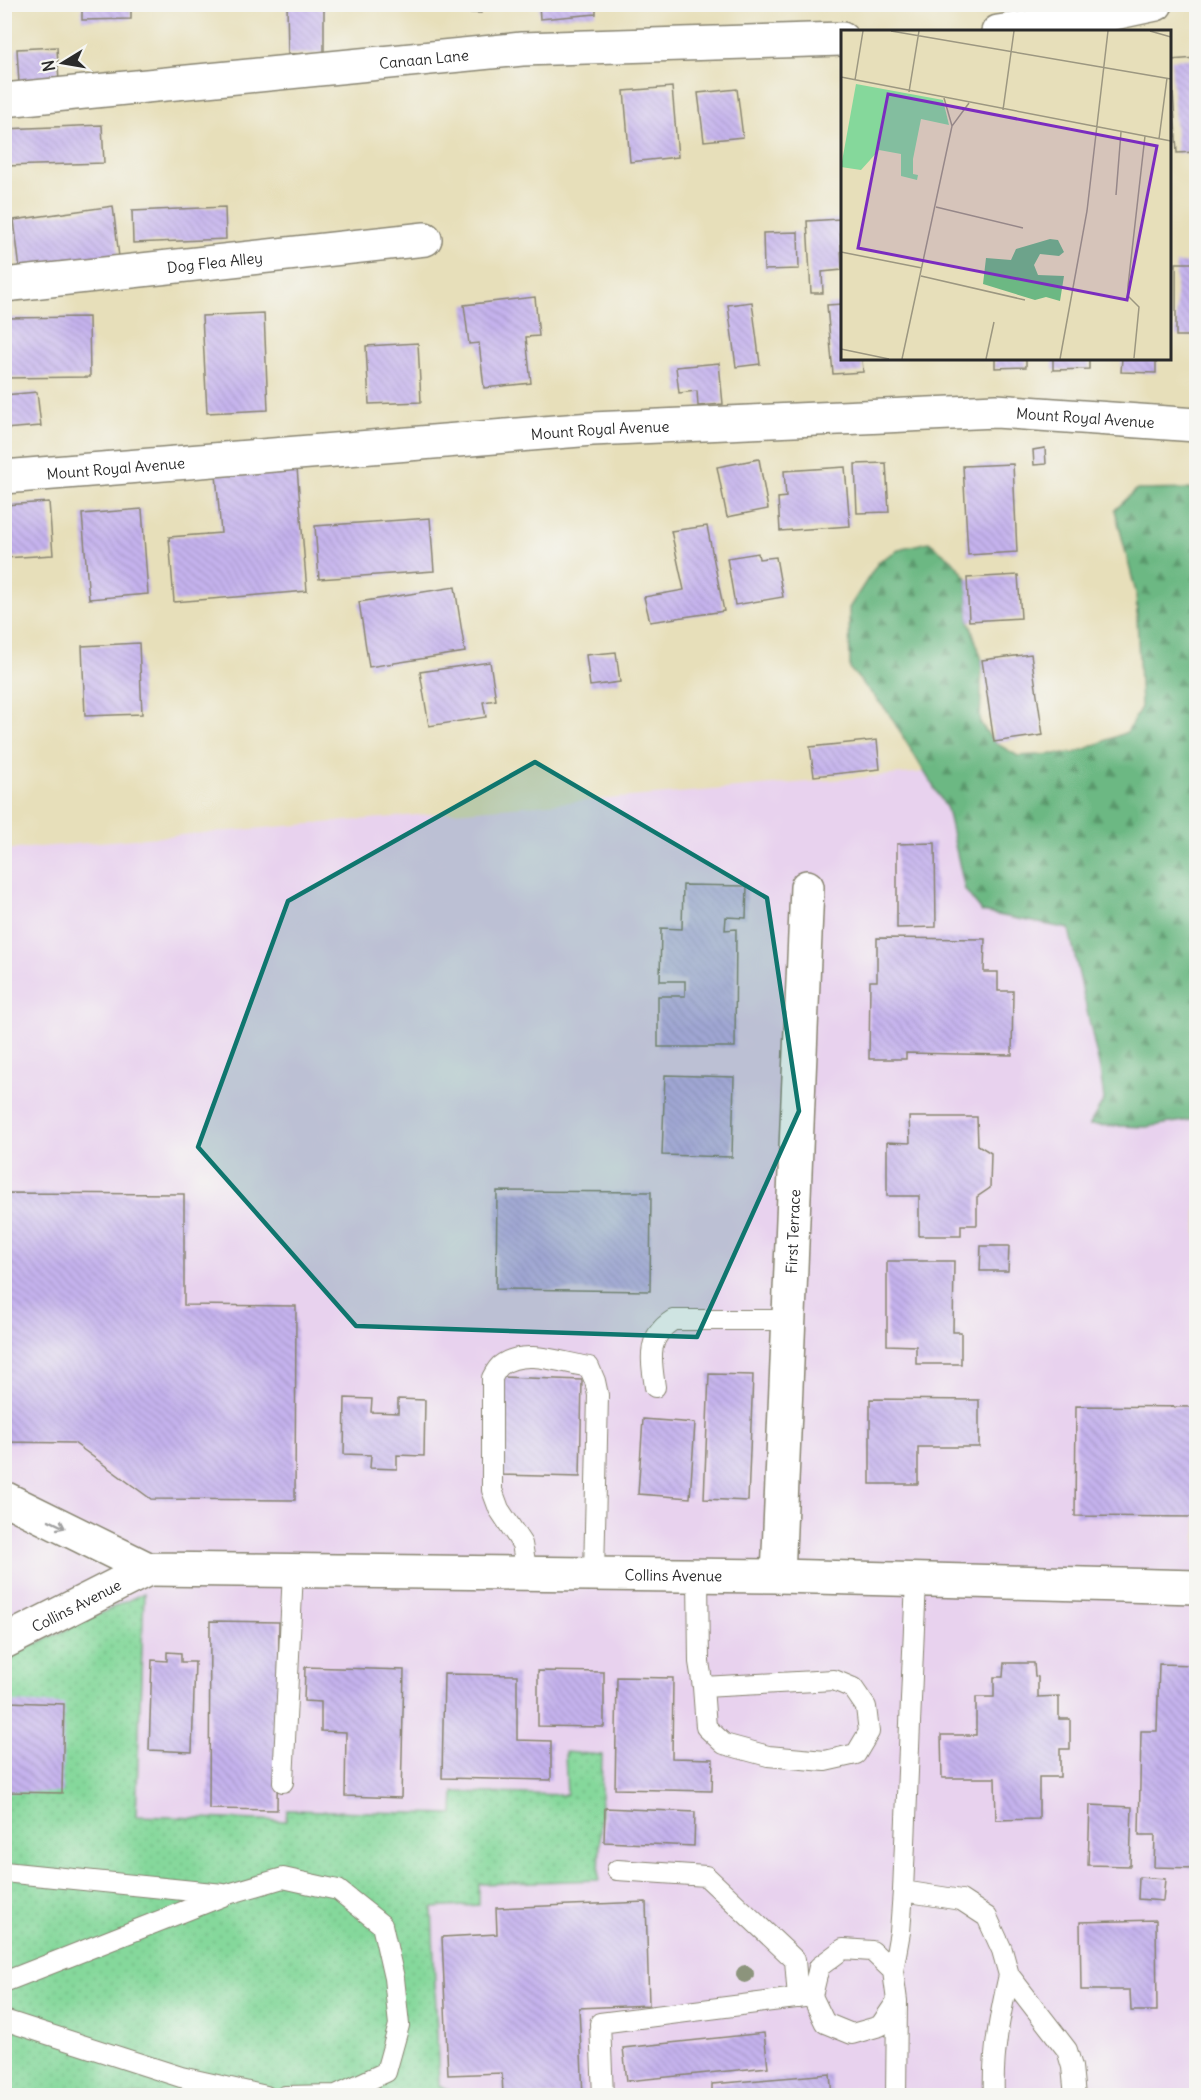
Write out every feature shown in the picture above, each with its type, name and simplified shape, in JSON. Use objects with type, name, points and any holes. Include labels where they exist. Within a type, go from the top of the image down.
[{"type":"street","points":[[1011,30],[1090,18],[1156,4]]},
{"type":"street","name":"Canaan Lane","points":[[4,100],[522,49],[841,39]]},
{"type":"street","name":"Dog Flea Alley","points":[[4,285],[425,239]]},
{"type":"street","name":"Mount Royal Avenue","points":[[4,477],[592,429],[984,412],[1197,425]]},
{"type":"street","name":"First Terrace","points":[[778,1576],[807,887]]},
{"type":"street","name":"Collins Avenue","points":[[4,1498],[148,1569],[778,1576],[1197,1587]]},
{"type":"street","name":"Collins Avenue","points":[[4,1642],[148,1569]]},
{"type":"lane","points":[[655,1387],[651,1357],[654,1341],[662,1327],[673,1320],[789,1320]]},
{"type":"lane","points":[[527,1573],[522,1544],[499,1509],[492,1490],[492,1378],[501,1366],[522,1357],[589,1367],[595,1381],[598,1395],[594,1574]]},
{"type":"lane","points":[[283,1782],[293,1571]]},
{"type":"lane","points":[[698,1575],[699,1662],[706,1727],[724,1744],[768,1756],[825,1761],[856,1755],[869,1732],[866,1707],[853,1688],[834,1680],[703,1687]]},
{"type":"lane","points":[[896,2096],[897,2001],[893,1971],[900,1932],[903,1891],[916,1580]]},
{"type":"lane","points":[[617,1870],[706,1876],[795,1960],[805,1997],[825,2023],[852,2034],[880,2026],[897,2001]]},
{"type":"lane","points":[[4,1872],[228,1894]]},
{"type":"lane","points":[[4,1982],[228,1894],[283,1878],[338,1890],[382,1926],[394,1978],[399,2025],[386,2072],[336,2095],[285,2096]]},
{"type":"lane","points":[[903,1891],[961,1900],[987,1917],[1010,1975],[1067,2050],[1072,2067],[1075,2096]]},
{"type":"lane","points":[[805,1997],[819,1967],[843,1949],[872,1951],[893,1971]]},
{"type":"lane","points":[[994,2096],[993,2065],[998,2022],[1010,1975]]},
{"type":"lane","points":[[603,2096],[600,2023],[805,1997]]},
{"type":"lane","points":[[4,2020],[182,2077],[266,2096]]},
{"type":"highlighted area","points":[[535,762],[767,898],[799,1111],[697,1337],[356,1326],[198,1147],[288,901]]},
{"type":"shaded area","points":[[1196,749],[1196,2095],[5,2096],[5,850]]},
{"type":"green space","points":[[1196,489],[1196,1119],[1146,1127],[1089,1125],[1104,1100],[1100,1070],[1069,929],[982,912],[965,890],[947,809],[888,712],[850,669],[849,608],[879,561],[902,548],[929,542],[952,560],[967,578],[969,621],[982,660],[980,723],[994,742],[1018,756],[1075,753],[1127,732],[1141,707],[1136,593],[1115,510],[1136,490]]},
{"type":"green space","points":[[144,1593],[136,1816],[286,1821],[287,1810],[453,1814],[454,1792],[567,1795],[565,1752],[602,1755],[599,1880],[479,1884],[479,1905],[432,1908],[439,2085],[457,2095],[5,2095],[4,1659]]},
{"type":"building","points":[[82,4],[131,4],[131,19],[82,20]]},
{"type":"building","points":[[287,4],[324,4],[324,53],[288,54]]},
{"type":"building","points":[[439,4],[481,4],[481,13],[439,12]]},
{"type":"building","points":[[539,4],[596,4],[596,14],[540,19]]},
{"type":"building","points":[[57,47],[59,82],[19,84],[17,49]]},
{"type":"building","points":[[1196,58],[1196,152],[1177,153],[1171,60]]},
{"type":"building","points":[[672,87],[678,157],[630,162],[624,91]]},
{"type":"building","points":[[737,89],[743,137],[704,141],[698,93]]},
{"type":"building","points":[[102,125],[104,163],[4,166],[4,129]]},
{"type":"building","points":[[113,206],[119,257],[20,270],[14,220]]},
{"type":"building","points":[[225,207],[226,239],[133,243],[132,211]]},
{"type":"building","points":[[840,219],[841,270],[822,272],[823,293],[811,293],[807,221]]},
{"type":"building","points":[[798,232],[799,269],[764,270],[763,233]]},
{"type":"building","points":[[1176,263],[1196,263],[1196,336],[1176,336]]},
{"type":"building","points":[[535,297],[539,336],[526,337],[531,383],[484,388],[479,343],[469,344],[464,305]]},
{"type":"building","points":[[752,302],[760,364],[736,367],[728,305]]},
{"type":"building","points":[[841,304],[841,360],[862,360],[863,372],[833,374],[827,305]]},
{"type":"building","points":[[264,313],[268,410],[207,413],[202,316]]},
{"type":"building","points":[[89,317],[90,377],[4,378],[4,318]]},
{"type":"building","points":[[418,343],[421,402],[369,404],[366,346]]},
{"type":"building","points":[[995,360],[1026,360],[1026,367],[995,368]]},
{"type":"building","points":[[1053,360],[1089,360],[1089,369],[1053,370]]},
{"type":"building","points":[[1122,360],[1156,360],[1156,373],[1121,372]]},
{"type":"building","points":[[719,363],[723,404],[698,406],[697,391],[679,393],[676,367]]},
{"type":"building","points":[[37,392],[41,426],[4,429],[4,395]]},
{"type":"building","points":[[1045,448],[1046,464],[1034,465],[1033,450]]},
{"type":"building","points":[[759,459],[768,509],[727,517],[717,467]]},
{"type":"building","points":[[886,463],[889,512],[857,513],[855,464]]},
{"type":"building","points":[[1013,464],[1017,552],[968,555],[963,466]]},
{"type":"building","points":[[845,467],[850,526],[780,531],[778,498],[786,497],[784,471]]},
{"type":"building","points":[[297,468],[307,591],[174,602],[169,537],[221,533],[216,474]]},
{"type":"building","points":[[49,502],[53,555],[4,558],[4,505]]},
{"type":"building","points":[[142,509],[148,594],[89,599],[82,514]]},
{"type":"building","points":[[430,518],[434,571],[319,579],[315,526]]},
{"type":"building","points":[[707,526],[724,611],[650,622],[644,597],[684,590],[671,531]]},
{"type":"building","points":[[758,553],[759,559],[776,557],[783,597],[735,605],[727,558]]},
{"type":"building","points":[[1018,575],[1021,618],[969,621],[967,578]]},
{"type":"building","points":[[455,587],[465,652],[369,667],[359,602]]},
{"type":"building","points":[[139,643],[142,714],[85,716],[82,646]]},
{"type":"building","points":[[616,652],[620,682],[590,686],[586,655]]},
{"type":"building","points":[[1031,654],[1043,735],[994,742],[982,660]]},
{"type":"building","points":[[490,662],[496,700],[483,702],[486,717],[429,726],[420,672]]},
{"type":"building","points":[[877,740],[880,769],[814,776],[810,747]]},
{"type":"building","points":[[935,843],[936,927],[897,928],[897,844]]},
{"type":"building","points":[[683,885],[747,886],[746,918],[726,917],[725,930],[736,929],[735,1047],[658,1047],[658,996],[685,996],[685,981],[660,981],[661,928],[682,929]]},
{"type":"building","points":[[877,938],[985,939],[984,972],[998,972],[998,991],[1013,991],[1012,1055],[906,1053],[906,1059],[869,1059],[870,981],[877,981]]},
{"type":"building","points":[[665,1075],[734,1077],[732,1157],[662,1155]]},
{"type":"building","points":[[909,1117],[977,1117],[978,1145],[991,1153],[990,1188],[977,1197],[977,1225],[961,1225],[961,1236],[919,1236],[919,1196],[887,1196],[887,1142],[910,1143]]},
{"type":"building","points":[[497,1191],[651,1192],[650,1291],[496,1289]]},
{"type":"building","points":[[4,1193],[184,1194],[184,1305],[296,1306],[295,1500],[151,1499],[74,1443],[4,1442]]},
{"type":"building","points":[[981,1246],[1009,1246],[1008,1271],[980,1271]]},
{"type":"building","points":[[887,1261],[954,1261],[953,1332],[961,1332],[961,1364],[916,1364],[916,1346],[887,1345]]},
{"type":"building","points":[[709,1374],[753,1375],[748,1501],[704,1499]]},
{"type":"building","points":[[502,1377],[582,1380],[580,1477],[500,1475]]},
{"type":"building","points":[[345,1398],[372,1399],[371,1412],[398,1413],[398,1399],[425,1400],[424,1456],[397,1455],[397,1469],[370,1468],[371,1455],[344,1454]]},
{"type":"building","points":[[870,1399],[979,1400],[979,1447],[918,1447],[918,1484],[870,1484]]},
{"type":"building","points":[[1076,1406],[1196,1407],[1196,1517],[1075,1516]]},
{"type":"building","points":[[643,1419],[695,1423],[690,1498],[638,1494]]},
{"type":"building","points":[[210,1621],[279,1622],[277,1810],[209,1809]]},
{"type":"building","points":[[167,1652],[181,1653],[181,1662],[195,1662],[192,1752],[149,1750],[152,1660],[167,1661]]},
{"type":"building","points":[[1004,1663],[1034,1663],[1035,1676],[1038,1677],[1038,1697],[1059,1696],[1059,1719],[1070,1719],[1070,1749],[1060,1749],[1060,1777],[1039,1777],[1039,1819],[996,1820],[995,1778],[942,1778],[941,1735],[976,1735],[976,1697],[994,1697],[994,1677],[1003,1677]]},
{"type":"building","points":[[1159,1664],[1196,1665],[1196,1868],[1154,1867],[1155,1835],[1139,1835],[1141,1731],[1157,1731]]},
{"type":"building","points":[[305,1667],[404,1670],[401,1798],[345,1796],[346,1732],[321,1731],[321,1702],[304,1701]]},
{"type":"building","points":[[538,1671],[604,1672],[604,1727],[538,1726]]},
{"type":"building","points":[[444,1674],[517,1675],[517,1740],[551,1741],[551,1780],[442,1778]]},
{"type":"building","points":[[617,1677],[673,1678],[672,1758],[713,1759],[712,1791],[615,1789]]},
{"type":"building","points":[[9,1702],[64,1704],[62,1793],[7,1792],[8,1769],[4,1769],[4,1724],[9,1725]]},
{"type":"building","points":[[1090,1805],[1132,1807],[1130,1866],[1088,1865]]},
{"type":"building","points":[[605,1808],[695,1812],[694,1846],[604,1842]]},
{"type":"building","points":[[1139,1877],[1165,1879],[1163,1901],[1138,1899]]},
{"type":"building","points":[[646,1902],[649,2005],[579,2008],[583,2096],[503,2096],[502,2073],[448,2075],[442,1937],[497,1934],[496,1908]]},
{"type":"building","points":[[1156,1920],[1157,2011],[1131,2011],[1130,1990],[1081,1990],[1080,1922]]},
{"type":"building","points":[[764,2033],[768,2067],[627,2081],[623,2048]]},
{"type":"building","points":[[830,2074],[832,2096],[712,2096],[712,2084]]}]
